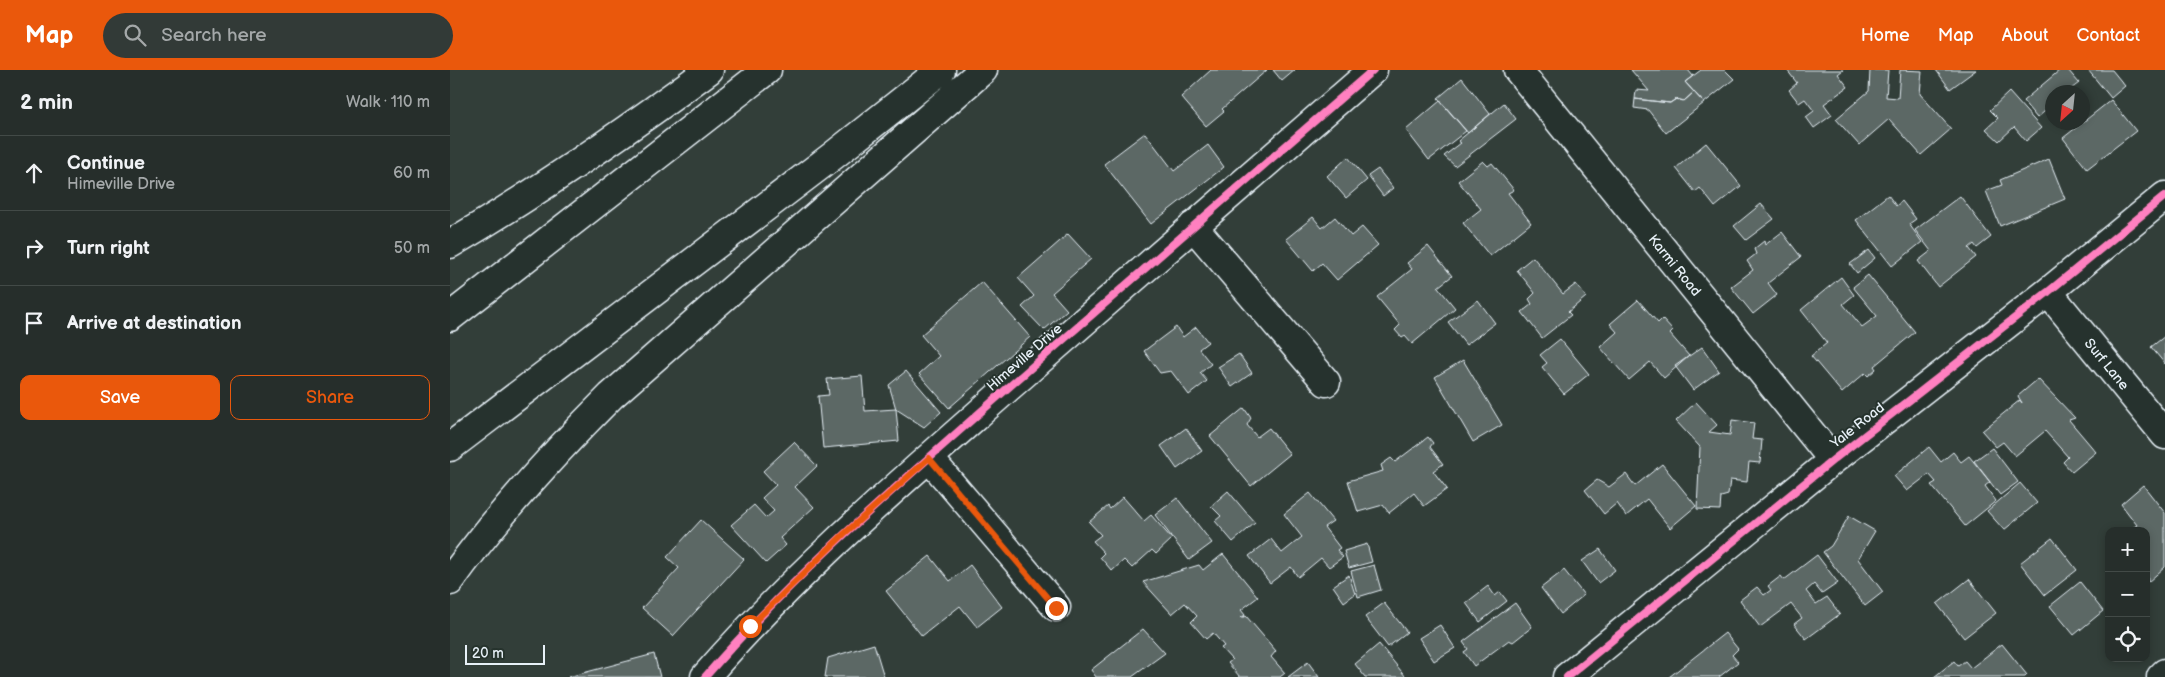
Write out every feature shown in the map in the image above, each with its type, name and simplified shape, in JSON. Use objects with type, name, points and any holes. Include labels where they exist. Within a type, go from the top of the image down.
[{"type":"main road","points":[[450,244],[503,213],[624,133],[709,70]]},
{"type":"main road","points":[[450,317],[767,70]]},
{"type":"main road","points":[[450,447],[826,161],[941,70]]},
{"type":"main road","points":[[450,581],[480,540],[527,485],[556,452],[611,396],[983,70]]},
{"type":"main road","name":"Himeville Drive","points":[[705,677],[750,626],[837,541],[929,458],[1373,70]]},
{"type":"main road","name":"Karmi Road","points":[[1518,70],[1833,460]]},
{"type":"main road","name":"Yale Road","points":[[1567,677],[1833,460],[2048,292],[2165,196]]},
{"type":"main road","points":[[1194,226],[1326,382]]},
{"type":"main road","name":"Surf Lane","points":[[2048,292],[2165,435]]},
{"type":"main road","points":[[929,458],[1056,608]]},
{"type":"main road","points":[[2161,677],[2165,674]]},
{"type":"building","points":[[1211,70],[1267,70],[1222,109],[1224,111],[1206,126],[1181,97]]},
{"type":"building","points":[[1273,70],[1295,70],[1282,81]]},
{"type":"building","points":[[1631,70],[1688,70],[1693,76],[1685,82],[1694,92],[1684,101],[1676,99],[1670,103],[1635,99],[1636,90],[1649,91]]},
{"type":"building","points":[[1701,70],[1725,70],[1734,79],[1704,103],[1685,82]]},
{"type":"building","points":[[1787,70],[1843,70],[1838,74],[1848,87],[1824,104],[1832,115],[1814,128],[1806,117],[1814,111],[1805,99],[1799,103],[1789,90],[1797,83]]},
{"type":"building","points":[[1870,70],[1888,70],[1886,97],[1898,98],[1900,70],[1922,71],[1920,94],[1951,129],[1921,155],[1889,119],[1859,145],[1836,119],[1869,91]]},
{"type":"building","points":[[1936,70],[1976,70],[1950,89]]},
{"type":"building","points":[[2060,70],[2068,70],[2079,83],[2076,85],[2045,85],[2045,111],[2037,118],[2023,101]]},
{"type":"building","points":[[2088,70],[2112,70],[2125,86],[2111,98]]},
{"type":"building","points":[[1462,78],[1490,114],[1468,133],[1438,98]]},
{"type":"building","points":[[1694,92],[1704,103],[1666,133],[1648,110],[1634,108],[1635,99],[1670,103],[1676,99],[1684,101]]},
{"type":"building","points":[[2009,92],[2041,128],[2026,141],[2014,127],[1999,141],[1986,129],[1998,118],[1990,110]]},
{"type":"building","points":[[2111,100],[2136,131],[2087,169],[2063,138],[2073,130],[2090,130],[2090,117]]},
{"type":"building","points":[[1440,101],[1466,131],[1429,160],[1406,130]]},
{"type":"building","points":[[1504,103],[1516,119],[1455,166],[1444,156],[1461,143],[1458,141]]},
{"type":"building","points":[[1145,133],[1174,171],[1208,145],[1224,167],[1151,224],[1104,164]]},
{"type":"building","points":[[1706,143],[1741,186],[1715,207],[1700,188],[1695,192],[1676,168]]},
{"type":"building","points":[[1348,157],[1367,180],[1346,198],[1327,176]]},
{"type":"building","points":[[2049,159],[2065,199],[2000,226],[1986,191],[2002,185],[2000,180]]},
{"type":"building","points":[[1483,161],[1488,166],[1492,163],[1514,190],[1508,193],[1531,223],[1490,256],[1463,223],[1481,209],[1458,181]]},
{"type":"building","points":[[1378,169],[1393,188],[1383,196],[1368,176]]},
{"type":"building","points":[[1888,195],[1896,206],[1902,201],[1916,219],[1909,224],[1922,242],[1892,266],[1856,220]]},
{"type":"building","points":[[1960,196],[1991,237],[1977,248],[1974,244],[1969,248],[1976,257],[1938,287],[1918,261],[1931,251],[1915,230]]},
{"type":"building","points":[[1761,204],[1774,219],[1746,240],[1734,226]]},
{"type":"building","points":[[1313,217],[1322,228],[1335,217],[1351,236],[1362,227],[1378,245],[1337,280],[1322,263],[1313,271],[1286,239]]},
{"type":"building","points":[[1782,232],[1801,257],[1768,283],[1777,295],[1753,314],[1731,287],[1753,270],[1747,261],[1756,254],[1754,249],[1764,241],[1765,245]]},
{"type":"building","points":[[1068,234],[1091,259],[1052,293],[1067,310],[1044,330],[1022,307],[1034,296],[1018,278]]},
{"type":"building","points":[[1428,246],[1452,276],[1438,287],[1455,308],[1412,344],[1405,336],[1402,338],[1395,330],[1400,325],[1377,297],[1412,269],[1407,263]]},
{"type":"building","points":[[1869,250],[1875,258],[1857,273],[1850,264]]},
{"type":"building","points":[[1533,257],[1563,294],[1576,284],[1586,297],[1568,312],[1571,315],[1542,338],[1522,312],[1532,304],[1529,299],[1535,293],[1517,270]]},
{"type":"building","points":[[1868,275],[1915,332],[1874,366],[1876,369],[1868,376],[1865,373],[1842,393],[1811,356],[1827,343],[1801,310],[1841,277],[1854,295],[1843,304],[1862,327],[1877,316],[1853,287]]},
{"type":"building","points":[[982,282],[1030,337],[949,408],[919,374],[939,356],[921,335]]},
{"type":"building","points":[[1478,300],[1495,323],[1466,345],[1448,322]]},
{"type":"building","points":[[1638,300],[1658,323],[1662,319],[1673,331],[1670,334],[1689,356],[1664,378],[1650,362],[1629,380],[1600,347],[1617,332],[1610,324]]},
{"type":"building","points":[[1176,327],[1183,337],[1196,327],[1208,342],[1199,349],[1211,364],[1200,373],[1207,381],[1189,395],[1171,371],[1160,373],[1144,351]]},
{"type":"building","points":[[2165,336],[2165,364],[2151,347]]},
{"type":"building","points":[[1560,339],[1589,374],[1564,394],[1542,367],[1547,363],[1540,355]]},
{"type":"building","points":[[1702,347],[1719,371],[1693,390],[1675,366]]},
{"type":"building","points":[[1239,354],[1252,373],[1232,387],[1218,367]]},
{"type":"building","points":[[1463,360],[1502,425],[1473,442],[1435,377]]},
{"type":"building","points":[[906,371],[941,412],[924,427],[896,409],[889,385]]},
{"type":"building","points":[[862,376],[865,411],[896,409],[899,441],[823,448],[818,396],[829,395],[827,379]]},
{"type":"building","points":[[2038,379],[2075,418],[2069,420],[2096,452],[2072,472],[2063,462],[2068,457],[2045,431],[2015,456],[2003,442],[1996,447],[1982,431],[2020,400],[2022,403],[2018,396]]},
{"type":"building","points":[[1696,402],[1717,425],[1709,432],[1730,435],[1732,420],[1754,423],[1752,439],[1762,440],[1760,463],[1749,462],[1747,482],[1730,480],[1728,495],[1721,497],[1720,510],[1697,509],[1700,447],[1676,421]]},
{"type":"building","points":[[1244,408],[1251,418],[1247,425],[1257,437],[1269,428],[1290,454],[1251,486],[1210,436]]},
{"type":"building","points":[[1186,428],[1202,451],[1177,469],[1161,446]]},
{"type":"building","points":[[1428,437],[1433,443],[1430,447],[1443,464],[1433,471],[1447,489],[1424,506],[1414,493],[1389,513],[1383,505],[1358,512],[1348,481],[1383,471],[1381,465],[1391,458],[1395,462]]},
{"type":"building","points":[[794,442],[817,466],[795,487],[814,507],[780,538],[786,545],[766,563],[731,525],[754,505],[766,518],[774,511],[762,498],[776,485],[763,471]]},
{"type":"building","points":[[1929,447],[1941,462],[1953,452],[1961,462],[1969,456],[1990,482],[1985,486],[1996,501],[1965,526],[1931,485],[1936,482],[1929,474],[1907,491],[1894,476]]},
{"type":"building","points":[[1992,448],[2018,482],[2000,495],[1974,461]]},
{"type":"building","points":[[1662,464],[1696,506],[1670,528],[1647,499],[1626,516],[1617,503],[1604,514],[1585,490],[1597,480],[1609,487],[1626,474],[1635,486]]},
{"type":"building","points":[[2020,483],[2037,503],[2004,530],[1987,511]]},
{"type":"building","points":[[2143,485],[2165,513],[2165,567],[2150,580],[2150,527],[2134,527],[2137,525],[2121,504]]},
{"type":"building","points":[[1228,491],[1255,523],[1233,542],[1215,521],[1221,516],[1211,506]]},
{"type":"building","points":[[1310,493],[1333,521],[1324,527],[1340,548],[1337,550],[1343,557],[1329,567],[1321,558],[1298,577],[1291,567],[1270,583],[1249,556],[1271,539],[1282,553],[1302,537],[1284,514]]},
{"type":"building","points":[[1123,497],[1144,521],[1151,515],[1172,539],[1156,554],[1152,550],[1132,568],[1124,560],[1112,571],[1100,557],[1104,553],[1093,541],[1101,535],[1089,522],[1108,506],[1110,509]]},
{"type":"building","points":[[1177,498],[1212,543],[1189,560],[1155,515]]},
{"type":"building","points":[[1849,516],[1875,531],[1858,559],[1883,592],[1865,606],[1823,552],[1831,546]]},
{"type":"building","points":[[701,520],[744,559],[673,636],[642,608],[679,568],[667,557]]},
{"type":"building","points":[[2052,538],[2077,570],[2045,595],[2020,563]]},
{"type":"building","points":[[1367,544],[1372,562],[1349,568],[1344,551]]},
{"type":"building","points":[[1600,549],[1615,570],[1598,583],[1582,561]]},
{"type":"building","points":[[1223,554],[1258,597],[1241,610],[1245,615],[1241,618],[1246,616],[1276,651],[1271,657],[1285,673],[1280,677],[1240,677],[1228,663],[1232,660],[1221,648],[1224,646],[1213,633],[1206,639],[1191,622],[1197,616],[1185,603],[1172,614],[1143,582],[1199,565],[1203,570]]},
{"type":"building","points":[[1817,555],[1838,583],[1822,594],[1814,584],[1806,591],[1816,604],[1827,597],[1840,614],[1806,639],[1794,624],[1802,618],[1791,604],[1760,627],[1740,600],[1757,587],[1764,595],[1771,590],[1768,586],[1781,576],[1784,580]]},
{"type":"building","points":[[930,556],[950,581],[970,565],[1002,607],[977,627],[960,606],[922,636],[886,591]]},
{"type":"building","points":[[1374,565],[1381,590],[1358,597],[1351,571]]},
{"type":"building","points":[[1564,570],[1584,595],[1561,614],[1541,588]]},
{"type":"building","points":[[1349,575],[1355,594],[1344,602],[1333,586]]},
{"type":"building","points":[[1969,579],[1996,613],[1964,638],[1937,604]]},
{"type":"building","points":[[2080,582],[2103,611],[2074,635],[2050,606]]},
{"type":"building","points":[[1488,586],[1495,596],[1500,592],[1507,601],[1480,622],[1466,603]]},
{"type":"building","points":[[1384,603],[1407,632],[1388,647],[1365,617]]},
{"type":"building","points":[[1515,603],[1532,627],[1513,642],[1509,640],[1474,666],[1464,652],[1468,649],[1463,642]]},
{"type":"building","points":[[1440,625],[1455,648],[1434,661],[1419,638]]},
{"type":"building","points":[[1143,629],[1165,653],[1132,677],[1096,677],[1091,670]]},
{"type":"building","points":[[1725,633],[1738,649],[1732,655],[1738,662],[1719,677],[1669,677]]},
{"type":"building","points":[[874,644],[884,677],[825,677],[828,658]]},
{"type":"building","points":[[1379,644],[1406,677],[1365,677],[1355,664]]},
{"type":"building","points":[[2002,644],[2027,675],[2025,677],[1934,677],[1954,661],[1958,666],[1965,661],[1971,668]]},
{"type":"building","points":[[654,654],[660,677],[568,677]]},
{"type":"building","points":[[1308,662],[1319,677],[1288,677]]},
{"type":"cycle path","points":[[705,677],[740,638],[814,563],[892,491],[1373,70]]},
{"type":"cycle path","points":[[1567,677],[1833,460],[2048,292],[2165,196]]},
{"type":"route","points":[[750,626],[844,534],[929,458],[1056,608]]}]
